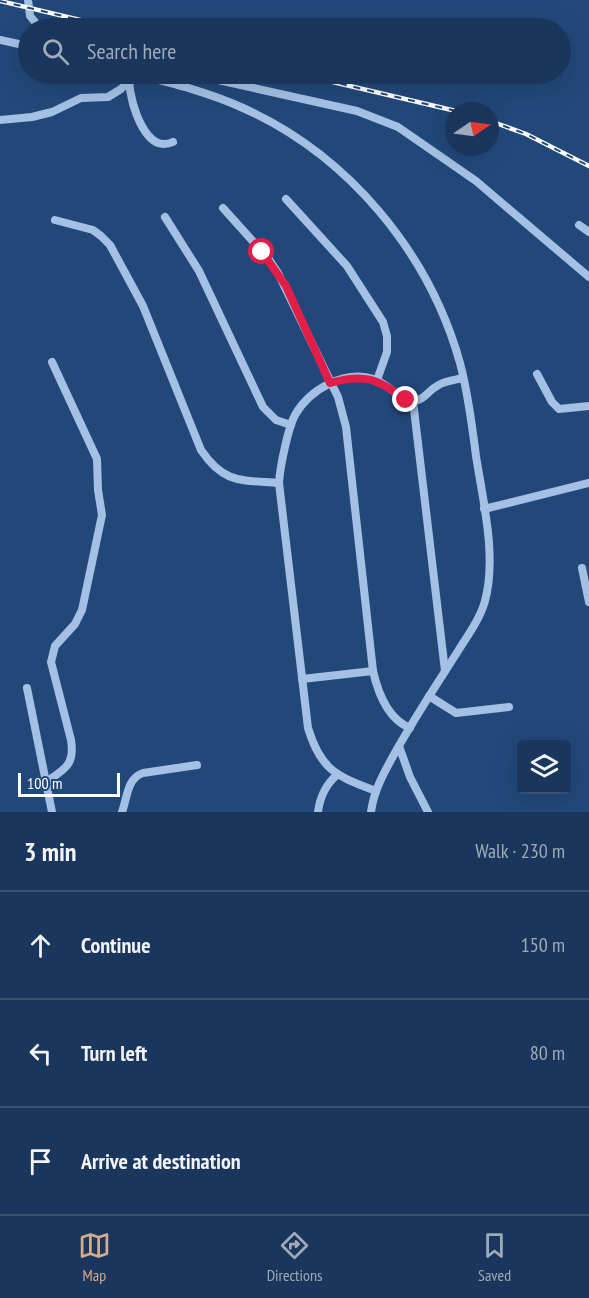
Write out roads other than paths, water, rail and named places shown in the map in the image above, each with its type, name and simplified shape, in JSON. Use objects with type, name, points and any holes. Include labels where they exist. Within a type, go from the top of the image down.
[{"type":"street","points":[[28,0],[32,18]]},
{"type":"street","points":[[0,40],[18,44]]},
{"type":"street","points":[[0,120],[32,117],[52,112],[81,98],[108,97],[122,84]]},
{"type":"street","points":[[130,84],[133,105],[146,131],[159,143],[173,142]]},
{"type":"street","points":[[171,84],[207,94],[245,109],[305,144],[346,176],[368,198],[392,226],[435,297],[463,378],[484,509],[489,558],[485,599],[475,625],[399,746],[376,791],[371,812]]},
{"type":"street","points":[[236,84],[357,111],[398,127],[476,181],[589,277]]},
{"type":"street","points":[[286,199],[347,266],[383,322],[387,336],[387,352],[377,380]]},
{"type":"street","points":[[223,208],[268,258],[278,273],[340,403],[346,427],[373,671],[378,689],[393,718],[410,728]]},
{"type":"street","points":[[165,217],[199,271],[263,407],[276,420],[291,424]]},
{"type":"street","points":[[55,220],[93,230],[110,245],[143,306],[201,450],[214,468],[237,479],[279,483]]},
{"type":"street","points":[[579,225],[589,232]]},
{"type":"street","points":[[46,782],[68,766],[72,752],[71,740],[52,669],[52,653],[58,641],[75,624],[82,610],[102,515],[97,459],[52,362]]},
{"type":"street","points":[[537,374],[552,402],[559,409],[589,406]]},
{"type":"street","points":[[376,791],[337,776],[321,758],[308,728],[279,483],[291,424],[305,402],[330,383],[365,378],[377,380],[406,400],[413,401],[421,399],[439,384],[463,378]]},
{"type":"street","points":[[413,401],[445,672]]},
{"type":"street","points":[[484,509],[589,483]]},
{"type":"street","points":[[582,568],[589,602]]},
{"type":"street","points":[[302,679],[373,671]]},
{"type":"street","points":[[27,688],[52,812]]},
{"type":"street","points":[[429,696],[456,713],[509,707]]},
{"type":"street","points":[[399,746],[410,777],[428,812]]},
{"type":"street","points":[[122,812],[130,784],[135,777],[143,773],[197,765]]},
{"type":"street","points":[[318,812],[326,786],[337,776]]},
{"type":"railway","points":[[0,1],[72,18]]},
{"type":"railway","points":[[341,84],[445,108]]},
{"type":"railway","points":[[499,124],[526,134],[589,166]]}]
